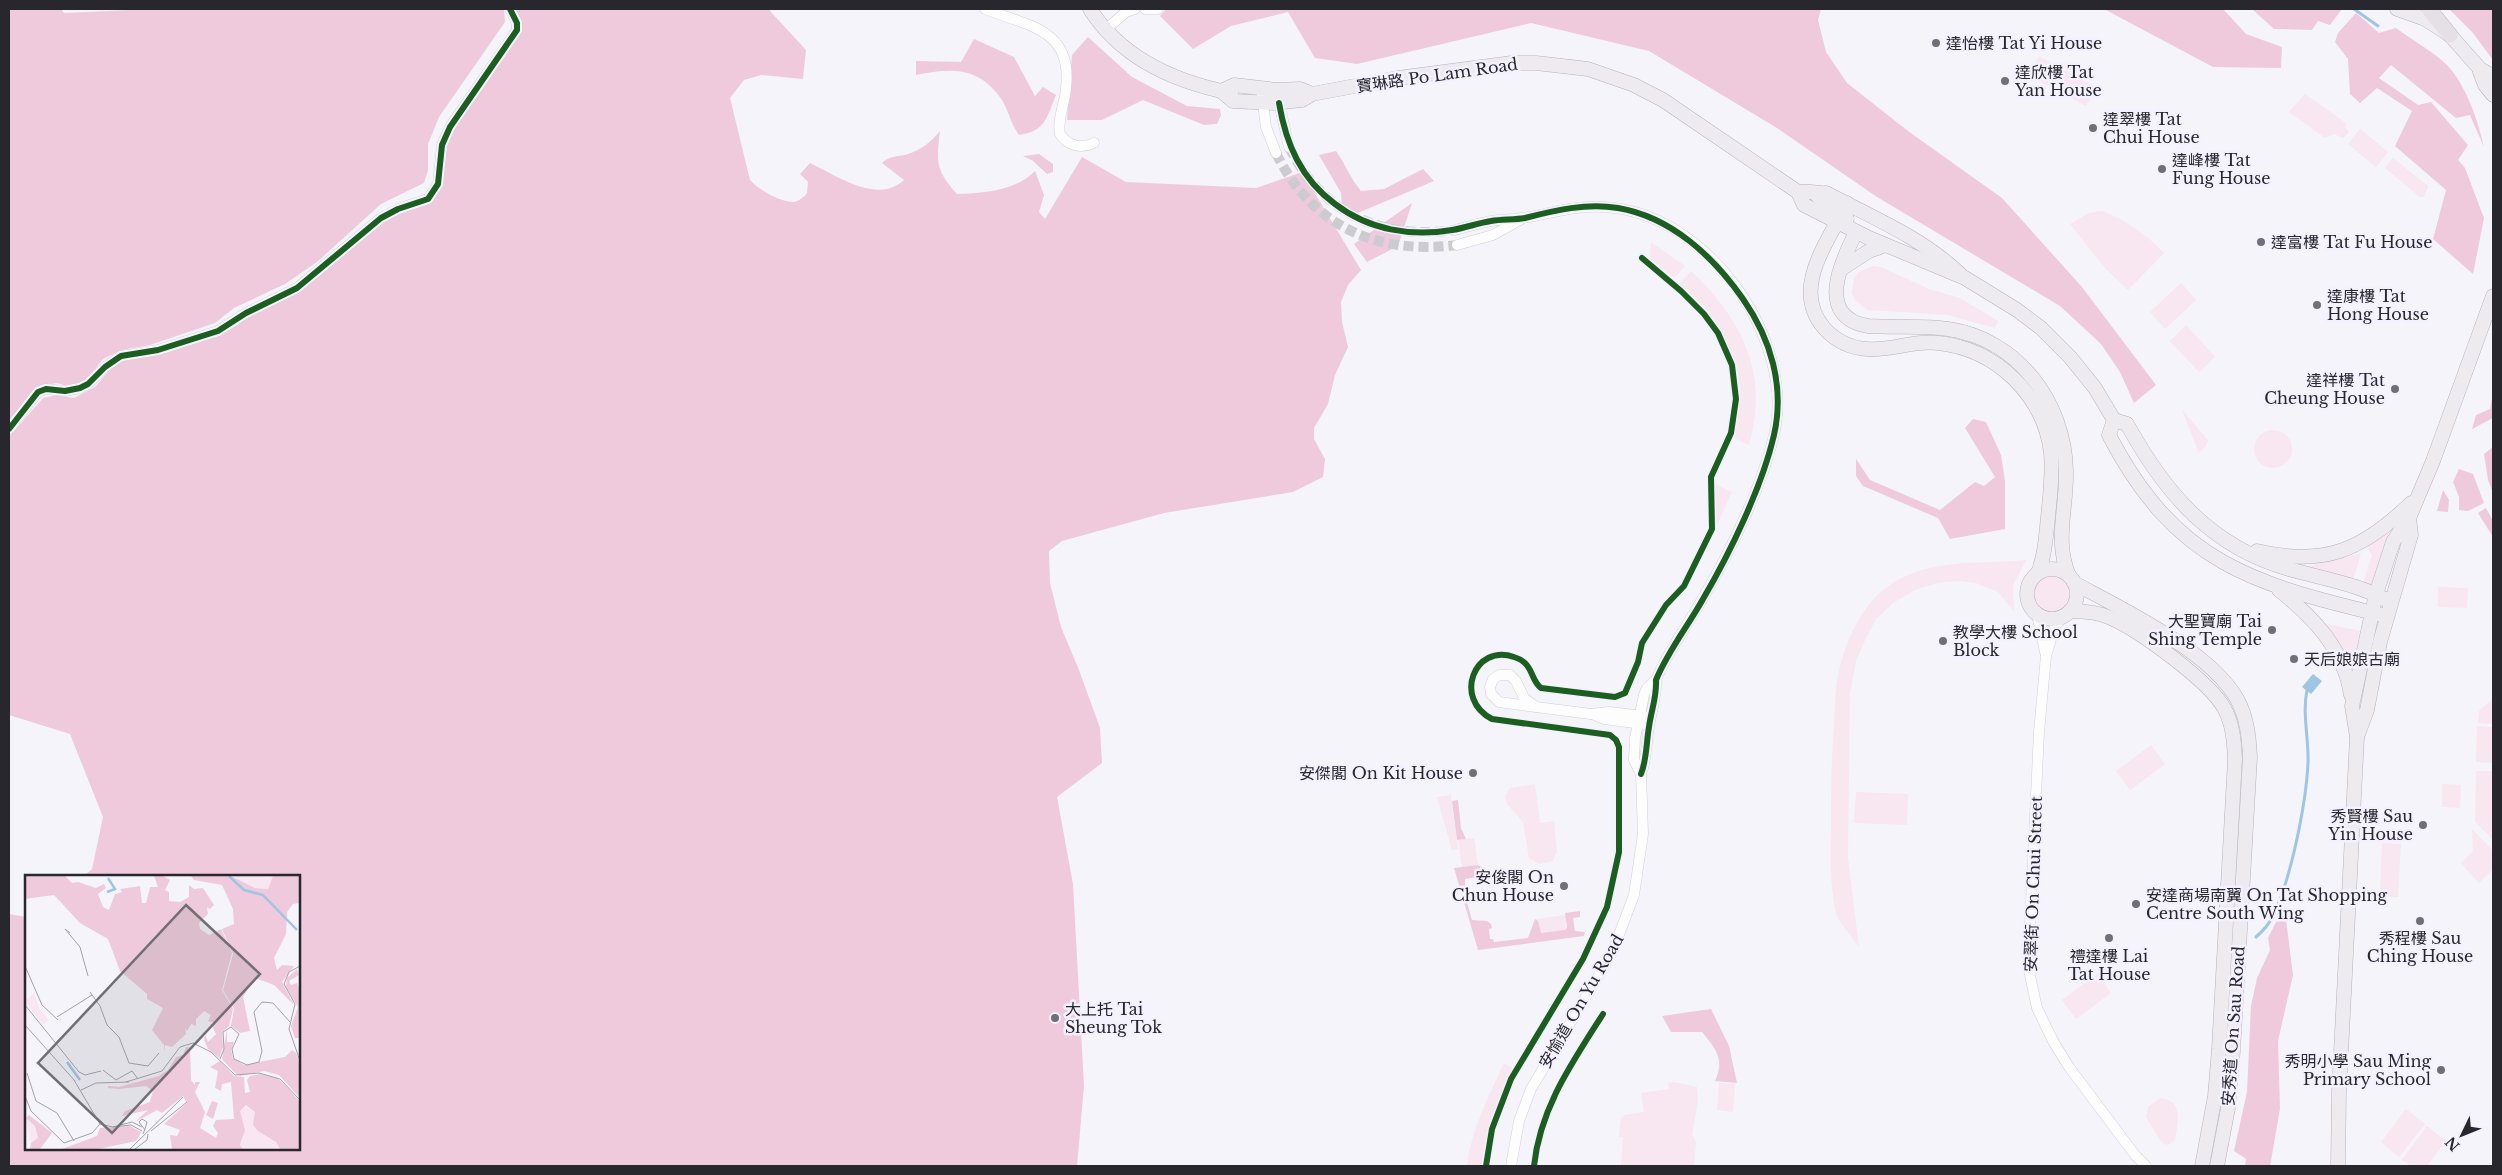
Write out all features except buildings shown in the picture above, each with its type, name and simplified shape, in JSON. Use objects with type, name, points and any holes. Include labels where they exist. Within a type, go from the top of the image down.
[{"type":"highway","points":[[2428,9],[2450,35]]},
{"type":"main road","points":[[1090,9],[1105,30],[1120,45],[1151,66],[1182,80],[1222,91],[1262,95]]},
{"type":"main road","points":[[2397,9],[2425,19],[2450,35],[2480,69],[2489,74],[2493,82]]},
{"type":"main road","name":"寶琳路 Po Lam Road","points":[[1262,95],[1280,109],[1312,94],[1398,78],[1512,63],[1552,64],[1588,69],[1634,85],[1663,100],[1798,192],[1804,205],[1842,213],[1916,240],[1948,262],[1965,278]]},
{"type":"main road","points":[[2480,69],[2481,78],[2493,94]]},
{"type":"main road","name":"寶琳路 Po Lam Road","points":[[1262,95],[1300,89],[1312,94]]},
{"type":"main road","name":"寶琳路 Po Lam Road","points":[[1798,192],[1809,190],[1816,194],[1822,202],[1842,213],[1856,232],[1965,278],[2017,310],[2041,328],[2083,372],[2114,420],[2127,424],[2152,466],[2173,494],[2210,530],[2256,558],[2274,565],[2357,586],[2390,602]]},
{"type":"main road","points":[[1842,213],[1814,268],[1810,282],[1810,296],[1814,310],[1820,323],[1829,334],[1854,347],[1868,349],[1919,342],[1938,343],[1966,349],[1991,360],[2007,371],[2032,400],[2047,434],[2051,472],[2045,545],[2038,573]]},
{"type":"main road","points":[[1856,232],[1835,284],[1836,296],[1841,310],[1851,320],[1868,326],[1936,328],[1971,334],[2011,356],[2036,382],[2057,419],[2065,452],[2066,472],[2061,549],[2072,580],[2076,598],[2067,613],[2050,619],[2037,614],[2030,606],[2027,594],[2030,581],[2038,573],[2054,569],[2072,580]]},
{"type":"main road","points":[[1841,269],[1865,253],[1886,245]]},
{"type":"main road","points":[[2352,706],[2371,612],[2393,542],[2409,518],[2454,408],[2493,296]]},
{"type":"main road","points":[[2114,420],[2109,434],[2143,492],[2171,524],[2222,563],[2272,585],[2386,616]]},
{"type":"main road","points":[[2232,544],[2295,558],[2310,558],[2334,553],[2377,533],[2416,498]]},
{"type":"main road","points":[[2357,737],[2367,710],[2386,616],[2411,535],[2409,518]]},
{"type":"main road","name":"安秀道 On Sau Road","points":[[2072,580],[2147,622],[2202,661],[2232,691],[2245,718],[2250,757],[2234,1052],[2228,1108],[2217,1166]]},
{"type":"main road","points":[[2272,585],[2302,608],[2325,634],[2345,672],[2357,737],[2339,1092],[2338,1166]]},
{"type":"main road","name":"安秀道 On Sau Road","points":[[2067,613],[2085,611],[2110,618],[2184,666],[2217,697],[2231,723],[2234,760],[2220,1040],[2215,1096],[2202,1166]]},
{"type":"street","points":[[9,429],[38,392],[46,389],[65,391],[80,388],[88,384],[105,367],[121,356],[163,349],[218,331],[246,313],[297,288],[381,218],[398,209],[428,199],[438,184],[442,145],[452,123],[517,30],[518,23],[510,9]]},
{"type":"street","points":[[985,9],[1031,25],[1054,39],[1060,48],[1067,74],[1060,134],[1064,140],[1080,147],[1094,143]]},
{"type":"street","points":[[1105,30],[1126,12],[1135,9]]},
{"type":"street","points":[[1144,9],[1158,9]]},
{"type":"street","points":[[1262,95],[1266,126],[1276,153]]},
{"type":"street","points":[[1280,109],[1289,147]]},
{"type":"street","name":"安愉道 On Yu Road","points":[[1455,230],[1491,221],[1523,218],[1557,210],[1589,206],[1632,211],[1659,221],[1702,252],[1730,281],[1759,324],[1775,370],[1778,403],[1769,451],[1749,503],[1722,562],[1656,680],[1647,688],[1638,720],[1634,760],[1640,774],[1643,813],[1642,854],[1628,915],[1602,971],[1531,1089],[1519,1121],[1511,1166]]},
{"type":"street","name":"安愉道 On Yu Road","points":[[1458,245],[1493,235],[1523,218]]},
{"type":"street","name":"安翠街 On Chui Street","points":[[2067,613],[2055,626],[2046,656],[2039,732],[2029,922],[2030,974],[2037,1008],[2069,1067],[2135,1155],[2146,1166]]},
{"type":"street","name":"安翠街 On Chui Street","points":[[2037,614],[2046,656]]},
{"type":"street","points":[[1536,707],[1524,698],[1516,680],[1510,675],[1502,674],[1495,677],[1491,683],[1490,690],[1493,697],[1503,702],[1536,707],[1591,714],[1609,712],[1638,720],[1650,721]]},
{"type":"street","name":"安愉道 On Yu Road","points":[[1640,774],[1646,761],[1650,721],[1657,693],[1656,680]]},
{"type":"street","points":[[1503,702],[1515,697],[1518,688]]},
{"type":"shaded area","points":[[9,9],[61,9],[64,13],[152,9],[504,9],[505,22],[439,117],[428,144],[428,170],[424,183],[381,204],[317,262],[285,284],[234,308],[215,323],[150,345],[122,350],[103,359],[88,378],[72,387],[56,383],[36,388],[9,420]]},
{"type":"shaded area","points":[[515,9],[771,9],[770,11],[806,50],[803,79],[761,75],[744,80],[730,98],[750,180],[764,191],[782,200],[794,202],[801,199],[807,193],[808,182],[800,174],[810,163],[844,180],[869,189],[882,190],[893,187],[904,180],[882,163],[891,157],[908,154],[921,148],[940,131],[939,166],[945,179],[957,194],[999,190],[1018,183],[1035,171],[1044,195],[1039,212],[1045,219],[1082,157],[1126,182],[1256,188],[1302,172],[1361,270],[1348,285],[1341,302],[1342,322],[1348,347],[1335,375],[1328,404],[1314,428],[1314,439],[1325,459],[1323,477],[1293,492],[1164,513],[1062,541],[1049,551],[1050,583],[1061,627],[1100,728],[1102,763],[1057,797],[1073,884],[1084,1086],[1077,1166],[9,1166],[9,914],[25,917],[25,1150],[300,1150],[300,875],[85,875],[92,869],[103,817],[70,734],[9,715],[9,437],[43,398],[57,395],[74,398],[95,387],[111,368],[125,360],[153,356],[186,346],[290,293],[388,213],[433,190],[439,146],[516,25]]},
{"type":"shaded area","points":[[1166,9],[1821,9],[1818,20],[1826,52],[1847,83],[1908,131],[2002,198],[2082,287],[2156,385],[2134,403],[2120,372],[2101,344],[2060,306],[1877,197],[1777,128],[1649,51],[1531,23],[1357,64],[1315,58],[1288,12],[1231,26],[1193,49],[1160,16]]},
{"type":"shaded area","points":[[2104,9],[2223,9],[2246,34],[2282,47],[2281,68],[2213,67]]},
{"type":"shaded area","points":[[2252,9],[2342,9],[2330,25],[2318,21],[2312,30],[2274,29]]},
{"type":"shaded area","points":[[2449,9],[2493,9],[2493,60],[2473,33]]},
{"type":"shaded area","points":[[2356,13],[2379,33],[2396,28],[2440,59],[2460,82],[2470,103],[2484,147],[2470,115],[2456,118],[2391,65],[2379,78],[2418,105],[2431,102],[2468,145],[2458,160],[2465,168],[2484,218],[2473,274],[2433,239],[2446,190],[2395,146],[2412,111],[2377,88],[2360,103],[2350,94],[2348,59],[2335,42],[2338,33]]},
{"type":"shaded area","points":[[1088,37],[1132,77],[1187,106],[1220,109],[1221,115],[1217,124],[1204,125],[1143,100],[1102,120],[1067,120],[1072,55]]},
{"type":"shaded area","points":[[974,39],[1014,57],[1035,96],[1043,87],[1056,95],[1047,117],[1040,127],[1034,131],[1019,135],[1002,100],[993,89],[974,75],[964,72],[941,71],[916,75],[916,61],[961,62]]},
{"type":"shaded area","points":[[2039,56],[2097,88],[2086,106],[2029,76]]},
{"type":"shaded area","points":[[2305,94],[2346,123],[2345,127],[2349,132],[2343,138],[2334,134],[2325,138],[2289,112]]},
{"type":"shaded area","points":[[2360,129],[2388,152],[2376,167],[2348,144]]},
{"type":"shaded area","points":[[1336,151],[1361,191],[1384,189],[1423,169],[1434,181],[1353,215],[1342,205],[1341,193],[1319,155]]},
{"type":"shaded area","points":[[1039,154],[1053,164],[1053,172],[1047,174],[1033,161],[1023,156]]},
{"type":"shaded area","points":[[2393,158],[2428,186],[2424,197],[2420,197],[2385,168]]},
{"type":"shaded area","points":[[1412,203],[1398,246],[1367,262],[1354,244]]},
{"type":"shaded area","points":[[2102,211],[2136,229],[2164,253],[2128,290],[2106,269],[2070,224],[2089,213]]},
{"type":"shaded area","points":[[1651,242],[1685,266],[1674,278],[1650,259]]},
{"type":"shaded area","points":[[1873,266],[1881,267],[1929,289],[1960,298],[1998,321],[1995,328],[1947,315],[1867,310],[1855,300],[1852,293],[1854,278],[1859,272]]},
{"type":"shaded area","points":[[1691,271],[1725,309],[1747,350],[1753,372],[1756,395],[1755,419],[1749,445],[1732,437],[1738,413],[1740,390],[1737,370],[1731,352],[1722,334],[1710,318],[1679,284]]},
{"type":"shaded area","points":[[2181,283],[2196,300],[2165,329],[2150,312]]},
{"type":"shaded area","points":[[2186,325],[2215,357],[2199,372],[2170,341]]},
{"type":"shaded area","points":[[2493,393],[2493,418],[2472,429],[2476,415],[2490,409]]},
{"type":"shaded area","points":[[2182,410],[2208,440],[2206,446],[2199,453]]},
{"type":"shaded area","points":[[1973,419],[1986,422],[2001,455],[2005,481],[2005,529],[1950,539],[1938,518],[1863,486],[1856,476],[1856,459],[1870,480],[1940,510],[1975,482],[1984,486],[1995,477],[1965,428]]},
{"type":"shaded area","points":[[2273,430],[2287,435],[2292,449],[2287,463],[2273,468],[2259,463],[2254,449],[2259,435]]},
{"type":"shaded area","points":[[2493,447],[2493,493],[2488,480],[2484,454]]},
{"type":"shaded area","points":[[2459,469],[2473,474],[2484,503],[2468,511],[2459,510],[2459,497],[2453,482]]},
{"type":"shaded area","points":[[1713,483],[1732,492],[1717,525],[1716,525]]},
{"type":"shaded area","points":[[2443,490],[2449,500],[2448,512],[2437,511]]},
{"type":"shaded area","points":[[2486,508],[2493,521],[2493,537],[2478,513]]},
{"type":"shaded area","points":[[2390,532],[2372,583],[2363,584],[2372,555],[2366,546]]},
{"type":"shaded area","points":[[2361,553],[2353,580],[2306,567]]},
{"type":"shaded area","points":[[2026,560],[2013,586],[2014,611],[1998,592],[1976,583],[1958,581],[1937,583],[1915,590],[1893,603],[1876,619],[1865,640],[1856,661],[1850,693],[1848,858],[1859,947],[1836,913],[1831,861],[1832,765],[1836,692],[1840,665],[1850,637],[1872,601],[1887,587],[1903,577],[1920,571],[1954,564]]},
{"type":"shaded area","points":[[2051,574],[2064,580],[2070,593],[2064,606],[2051,612],[2038,606],[2032,593],[2038,580]]},
{"type":"shaded area","points":[[2438,587],[2468,588],[2467,608],[2438,607]]},
{"type":"shaded area","points":[[2324,623],[2360,631],[2351,670],[2341,645]]},
{"type":"shaded area","points":[[2493,698],[2493,724],[2478,723],[2479,711]]},
{"type":"shaded area","points":[[2477,726],[2493,727],[2493,763],[2476,762]]},
{"type":"shaded area","points":[[2151,745],[2165,764],[2130,790],[2116,771]]},
{"type":"shaded area","points":[[2476,771],[2493,771],[2493,840],[2475,822]]},
{"type":"shaded area","points":[[1535,784],[1540,823],[1554,821],[1557,851],[1553,861],[1539,864],[1529,858],[1523,822],[1507,804],[1505,796],[1510,788]]},
{"type":"shaded area","points":[[2442,784],[2461,785],[2460,808],[2442,807]]},
{"type":"shaded area","points":[[1856,792],[1908,794],[1907,825],[1854,823]]},
{"type":"shaded area","points":[[1451,795],[1458,849],[1452,850],[1437,797]]},
{"type":"shaded area","points":[[1458,800],[1461,828],[1466,839],[1457,840],[1452,801]]},
{"type":"shaded area","points":[[2472,829],[2493,851],[2493,869],[2479,883],[2461,863],[2473,851]]},
{"type":"shaded area","points":[[1474,838],[1478,865],[1462,867],[1458,840]]},
{"type":"shaded area","points":[[2382,843],[2401,844],[2398,897],[2380,896]]},
{"type":"shaded area","points":[[1478,865],[1484,869],[1485,876],[1465,879],[1465,896],[1472,920],[1487,921],[1491,924],[1492,928],[1489,929],[1490,939],[1493,939],[1494,942],[1528,938],[1535,919],[1538,921],[1541,933],[1565,930],[1567,927],[1565,913],[1580,911],[1580,917],[1573,918],[1575,931],[1585,932],[1584,936],[1478,950],[1454,868]]},
{"type":"shaded area","points":[[1566,915],[1565,930],[1548,933],[1539,930],[1536,919]]},
{"type":"shaded area","points":[[2286,919],[2293,975],[2278,1041],[2280,1109],[2270,1166],[2245,1166],[2246,1159],[2234,1151],[2247,1092],[2251,1006],[2257,978],[2270,950],[2268,938],[2276,922]]},
{"type":"shaded area","points":[[2097,974],[2111,993],[2076,1019],[2062,1000]]},
{"type":"shaded area","points":[[1711,1009],[1729,1046],[1737,1083],[1715,1081],[1719,1066],[1718,1055],[1702,1032],[1671,1032],[1662,1016]]},
{"type":"shaded area","points":[[1504,1063],[1512,1068],[1490,1122],[1481,1166],[1467,1166],[1472,1139]]},
{"type":"shaded area","points":[[1674,1082],[1697,1087],[1698,1101],[1692,1134],[1696,1143],[1694,1166],[1621,1166],[1623,1137],[1619,1137],[1621,1119],[1624,1115],[1644,1112],[1641,1093],[1669,1089],[1668,1083]]},
{"type":"shaded area","points":[[1719,1083],[1735,1084],[1733,1112],[1717,1110]]},
{"type":"shaded area","points":[[2160,1098],[2173,1103],[2178,1113],[2175,1140],[2168,1145],[2162,1143],[2146,1117],[2148,1107]]},
{"type":"shaded area","points":[[2406,1109],[2425,1124],[2399,1157],[2381,1142]]},
{"type":"shaded area","points":[[2427,1126],[2446,1141],[2427,1166],[2411,1166],[2402,1160]]},
{"type":"water","points":[[2313,674],[2322,681],[2311,694],[2302,687]]},
{"type":"waterway","points":[[2354,9],[2378,26]]},
{"type":"waterway","points":[[2256,937],[2270,922],[2280,900],[2296,841],[2307,780],[2308,754],[2305,708],[2307,690]]},
{"type":"tunnel","points":[[1289,147],[1303,170],[1319,190],[1337,205],[1357,217],[1379,226],[1403,231],[1455,230]]},
{"type":"tunnel","points":[[1276,153],[1291,179],[1308,200],[1328,217],[1350,230],[1375,240],[1400,245],[1428,247],[1457,245]]},
{"type":"cycle path","points":[[9,429],[38,392],[46,389],[65,391],[80,388],[88,384],[105,367],[121,356],[158,350],[218,331],[246,313],[297,288],[381,218],[398,209],[428,199],[438,184],[442,145],[450,127],[517,30],[517,23],[510,9]]},
{"type":"cycle path","points":[[1279,103],[1286,133],[1304,172],[1323,194],[1335,204],[1362,220],[1391,229],[1421,233],[1457,229],[1491,221],[1525,218],[1571,208],[1594,206],[1618,208],[1656,220],[1673,229],[1689,241],[1718,268],[1753,314],[1768,347],[1776,381],[1778,399],[1774,435],[1762,476],[1734,541],[1697,609],[1666,659],[1656,680],[1656,692],[1641,774]]},
{"type":"cycle path","points":[[1486,1166],[1492,1129],[1511,1079],[1583,959],[1607,907],[1619,852],[1619,747],[1616,740],[1610,735],[1492,719],[1480,710],[1473,699],[1471,687],[1473,675],[1479,665],[1488,658],[1500,655],[1514,657],[1525,663],[1541,688],[1615,697],[1625,693],[1638,662],[1642,643],[1666,605],[1684,586],[1712,529],[1711,477],[1731,433],[1736,399],[1732,365],[1718,333],[1704,314],[1681,291],[1642,258]]},
{"type":"cycle path","points":[[1534,1166],[1537,1145],[1550,1105],[1569,1068],[1603,1014]]},
{"type":"place","name":"達怡樓 Tat Yi House","points":[[1936,43]]},
{"type":"place","name":"達欣樓 Tat Yan House","points":[[2005,81]]},
{"type":"place","name":"達翠樓 Tat Chui House","points":[[2093,128]]},
{"type":"place","name":"達峰樓 Tat Fung House","points":[[2162,169]]},
{"type":"place","name":"達富樓 Tat Fu House","points":[[2261,242]]},
{"type":"place","name":"達康樓 Tat Hong House","points":[[2317,305]]},
{"type":"place","name":"達祥樓 Tat Cheung House","points":[[2395,389]]},
{"type":"place","name":"大聖寶廟 Tai Shing Temple","points":[[2272,630]]},
{"type":"place","name":"教學大樓 School Block","points":[[1943,641]]},
{"type":"place","name":"天后娘娘古廟","points":[[2294,659]]},
{"type":"place","name":"安傑閣 On Kit House","points":[[1473,773]]},
{"type":"place","name":"秀賢樓 Sau Yin House","points":[[2423,825]]},
{"type":"place","name":"安俊閣 On Chun House","points":[[1564,886]]},
{"type":"place","name":"安達商場南翼 On Tat Shopping Centre South Wing","points":[[2136,904]]},
{"type":"place","name":"秀程樓 Sau Ching House","points":[[2420,921]]},
{"type":"place","name":"禮達樓 Lai Tat House","points":[[2109,938]]},
{"type":"place","name":"大上托 Tai Sheung Tok","points":[[1055,1018]]},
{"type":"place","name":"秀明小學 Sau Ming Primary School","points":[[2441,1070]]}]
